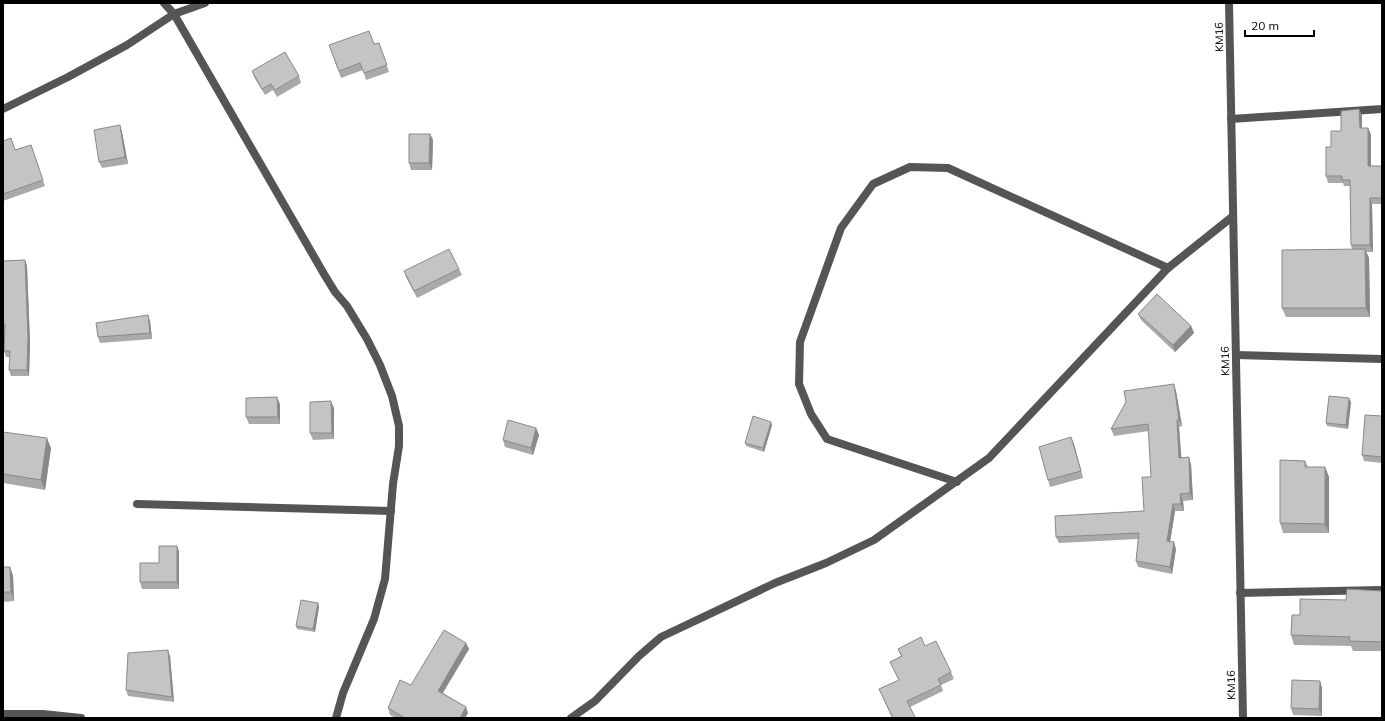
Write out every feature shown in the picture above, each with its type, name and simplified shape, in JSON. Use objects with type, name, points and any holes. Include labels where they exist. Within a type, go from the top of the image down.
[{"type":"street","points":[[164,3],[174,14],[324,274],[335,292],[347,306],[367,339],[380,365],[392,396],[399,426],[399,446],[393,484],[385,579],[374,619],[343,693],[336,718]]},
{"type":"street","points":[[3,109],[68,77],[127,45],[174,14],[205,3]]},
{"type":"street","name":"KM16","points":[[1229,3],[1243,718]]},
{"type":"street","points":[[1232,118],[1382,109]]},
{"type":"street","points":[[957,482],[827,439],[811,414],[799,384],[800,342],[841,228],[873,184],[910,167],[948,168],[1168,268]]},
{"type":"street","points":[[571,718],[595,701],[639,656],[662,637],[776,583],[826,563],[874,540],[989,458],[1168,268],[1232,217]]},
{"type":"street","points":[[1236,355],[1382,360]]},
{"type":"street","points":[[137,504],[391,510]]},
{"type":"street","points":[[1240,593],[1382,590]]},
{"type":"street","points":[[3,714],[43,714],[81,718]]},
{"type":"building","points":[[369,31],[374,44],[379,43],[387,65],[364,73],[360,63],[339,71],[329,45]]},
{"type":"building","points":[[285,52],[299,76],[275,90],[271,84],[262,89],[252,71]]},
{"type":"building","points":[[1359,109],[1360,128],[1368,128],[1368,166],[1382,166],[1382,198],[1370,198],[1370,245],[1351,245],[1350,180],[1342,180],[1342,176],[1326,176],[1326,147],[1331,147],[1331,131],[1341,131],[1341,111]]},
{"type":"building","points":[[120,125],[125,157],[99,162],[94,130]]},
{"type":"building","points":[[409,134],[430,134],[429,163],[409,163]]},
{"type":"building","points":[[11,138],[15,150],[31,145],[43,180],[3,194],[3,141]]},
{"type":"building","points":[[449,249],[459,269],[414,291],[404,271]]},
{"type":"building","points":[[1365,249],[1366,308],[1282,308],[1282,250]]},
{"type":"building","points":[[25,260],[28,337],[27,370],[9,370],[10,351],[4,351],[5,324],[3,324],[3,261]]},
{"type":"building","points":[[1157,294],[1191,326],[1173,345],[1138,314]]},
{"type":"building","points":[[148,315],[150,333],[98,337],[96,323]]},
{"type":"building","points":[[1174,384],[1179,420],[1177,420],[1179,458],[1189,457],[1190,493],[1180,494],[1181,504],[1173,504],[1167,541],[1174,542],[1170,567],[1136,561],[1139,533],[1056,537],[1055,516],[1144,511],[1142,477],[1151,477],[1148,424],[1111,429],[1126,402],[1124,391]]},
{"type":"building","points":[[1329,396],[1349,398],[1346,425],[1326,423]]},
{"type":"building","points":[[277,397],[278,417],[246,417],[246,398]]},
{"type":"building","points":[[331,401],[332,433],[310,433],[310,402]]},
{"type":"building","points":[[1365,415],[1382,416],[1382,457],[1362,455]]},
{"type":"building","points":[[753,416],[771,422],[763,448],[745,443]]},
{"type":"building","points":[[508,420],[536,428],[531,448],[503,440]]},
{"type":"building","points":[[3,432],[47,438],[41,480],[3,474]]},
{"type":"building","points":[[1071,437],[1081,471],[1048,480],[1039,447]]},
{"type":"building","points":[[1280,460],[1305,461],[1305,467],[1325,467],[1325,524],[1280,523]]},
{"type":"building","points":[[159,546],[177,546],[177,582],[140,582],[140,563],[159,563]]},
{"type":"building","points":[[3,567],[10,567],[11,592],[3,592]]},
{"type":"building","points":[[1347,589],[1382,591],[1382,642],[1349,641],[1350,637],[1291,635],[1292,615],[1300,615],[1300,599],[1346,600]]},
{"type":"building","points":[[301,600],[318,603],[313,629],[296,626]]},
{"type":"building","points":[[444,630],[466,643],[438,691],[466,707],[460,718],[405,718],[388,708],[400,680],[411,685]]},
{"type":"building","points":[[921,637],[925,646],[936,641],[951,672],[938,679],[941,685],[907,701],[915,717],[893,718],[879,689],[899,680],[890,662],[902,656],[898,649]]},
{"type":"building","points":[[168,650],[172,697],[126,690],[128,653]]},
{"type":"building","points":[[1292,680],[1320,681],[1319,709],[1291,708]]}]
